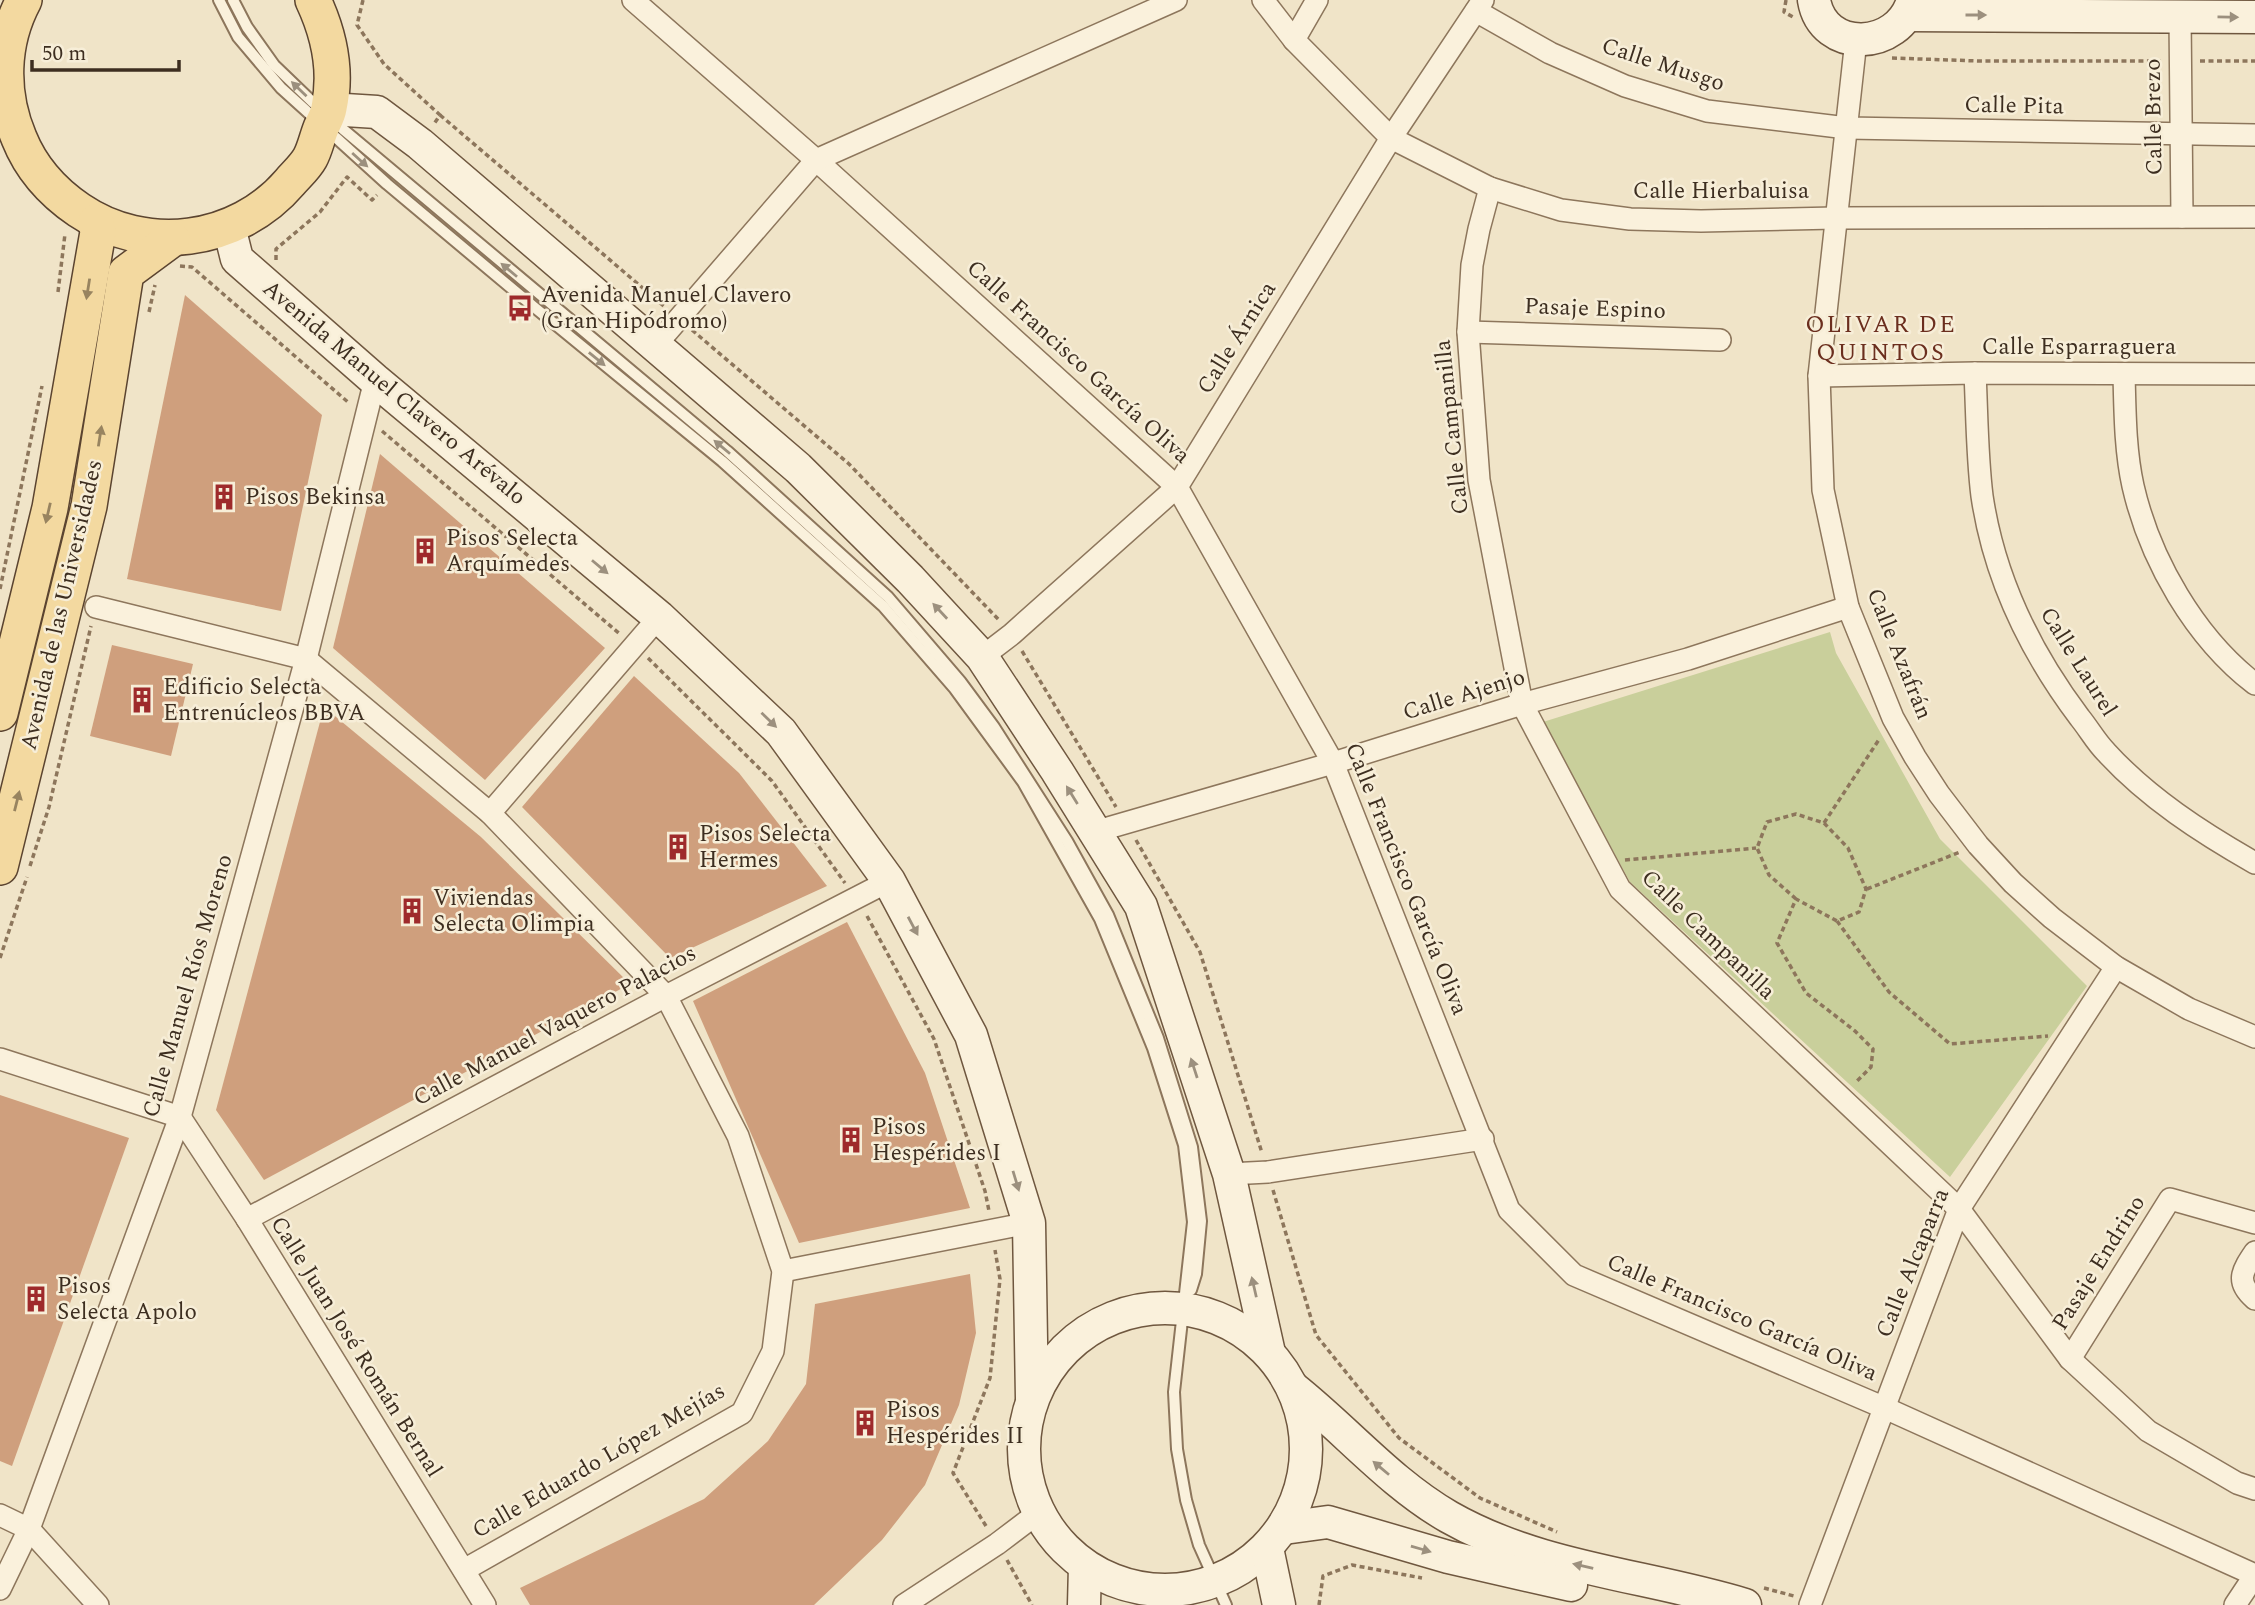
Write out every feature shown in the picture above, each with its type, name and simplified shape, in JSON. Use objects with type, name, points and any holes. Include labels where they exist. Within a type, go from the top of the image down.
[{"type":"main road","points":[[24,0],[13,21],[4,69],[5,118],[28,160],[81,227],[172,239],[201,236],[229,227],[275,200],[310,159],[326,117],[332,67],[325,26],[313,0]]},
{"type":"main road","points":[[1801,5],[1821,18],[1831,29],[1856,40],[1871,40],[1886,35],[1898,27],[1910,7],[2255,17]]},
{"type":"main road","points":[[326,117],[377,112],[419,144],[798,468],[910,579],[982,657],[1141,906],[1229,1174],[1269,1353]]},
{"type":"main road","name":"Avenida de las Universidades","points":[[0,713],[50,508],[98,232],[81,227]]},
{"type":"main road","name":"Avenida Manuel Clavero Arévalo","points":[[229,227],[237,258],[374,380],[659,617],[781,732],[889,881],[971,1035],[1029,1223],[1032,1399]]},
{"type":"main road","name":"Avenida de las Universidades","points":[[0,867],[89,506],[126,273],[172,239]]},
{"type":"main road","points":[[1293,1388],[1304,1423],[1307,1459],[1299,1495],[1275,1538],[1220,1593],[1171,1591],[1126,1585],[1085,1566],[1058,1542],[1038,1513],[1026,1476],[1023,1437],[1032,1399],[1050,1365],[1077,1338],[1110,1319],[1147,1309],[1185,1309],[1216,1317],[1245,1332],[1269,1353],[1293,1388],[1330,1418],[1365,1454],[1415,1496],[1450,1518],[1492,1538],[1539,1555],[1745,1605]]},
{"type":"main road","points":[[1275,1538],[1328,1522],[1448,1557],[1661,1605]]},
{"type":"main road","points":[[1275,1538],[1279,1605]]},
{"type":"main road","points":[[1084,1605],[1085,1566]]},
{"type":"street","name":"Calle Francisco García Oliva","points":[[633,0],[816,160],[1177,487],[1334,763],[1509,1210],[1574,1275],[1885,1408],[2255,1575]]},
{"type":"street","points":[[655,346],[816,160],[1176,0]]},
{"type":"street","name":"Calle Hierbaluisa","points":[[1263,0],[1294,40],[1391,138],[1490,188],[1562,209],[1630,219],[1701,221],[2255,217]]},
{"type":"street","points":[[1294,40],[1317,0]]},
{"type":"street","name":"Calle Musgo","points":[[1479,6],[1550,53],[1625,86],[1707,111],[1847,128]]},
{"type":"street","name":"Calle Árnica","points":[[982,657],[1012,634],[1177,487],[1391,138],[1479,6]]},
{"type":"street","name":"Calle Brezo","points":[[2180,16],[2182,217]]},
{"type":"street","name":"Calle Azafrán","points":[[1856,40],[1819,376],[1823,490],[1847,607],[1893,719],[1939,794],[2013,883],[2116,967],[2189,1009],[2255,1037]]},
{"type":"street","name":"Calle Pita","points":[[1847,128],[2180,136],[2255,135]]},
{"type":"street","name":"Calle Campanilla","points":[[1490,188],[1472,265],[1468,332],[1479,480],[1522,704],[1620,889],[1959,1209],[2070,1359],[2148,1431],[2237,1483],[2255,1489]]},
{"type":"street","name":"Pasaje Espino","points":[[1468,332],[1720,340]]},
{"type":"street","name":"Calle Esparraguera","points":[[1819,376],[1975,373],[2255,374]]},
{"type":"street","name":"Calle Laurel","points":[[1975,373],[1982,496],[1994,552],[2013,605],[2040,659],[2106,752],[2158,800],[2209,838],[2255,863]]},
{"type":"street","points":[[2124,374],[2126,433],[2133,487],[2159,562],[2193,618],[2232,666],[2255,684]]},
{"type":"street","name":"Calle Manuel Ríos Moreno","points":[[0,1589],[29,1529],[180,1118],[306,659],[374,380]]},
{"type":"street","name":"Calle Eduardo López Mejías","points":[[96,607],[306,659],[490,813],[666,996],[738,1136],[783,1272],[774,1350],[742,1413],[464,1570]]},
{"type":"street","name":"Calle Ajenjo","points":[[1094,832],[1334,763],[1522,704],[1688,659],[1847,607]]},
{"type":"street","points":[[490,813],[659,617]]},
{"type":"street","name":"Calle Manuel Vaquero Palacios","points":[[247,1220],[666,996],[889,881]]},
{"type":"street","name":"Calle Alcaparra","points":[[1810,1605],[1959,1209],[2116,967]]},
{"type":"street","points":[[0,1059],[180,1118]]},
{"type":"street","name":"Calle Juan José Román Bernal","points":[[180,1118],[247,1220],[485,1605]]},
{"type":"street","points":[[1229,1174],[1268,1172],[1483,1139]]},
{"type":"street","name":"Pasaje Endrino","points":[[2070,1359],[2169,1199],[2255,1223]]},
{"type":"street","points":[[783,1272],[1029,1223]]},
{"type":"street","points":[[2255,1252],[2245,1267],[2242,1280],[2247,1292],[2255,1299]]},
{"type":"street","points":[[904,1605],[997,1544],[1038,1513]]},
{"type":"street","points":[[0,1515],[29,1529],[98,1605]]},
{"type":"street","points":[[2235,1605],[2255,1575]]},
{"type":"lane","points":[[219,0],[238,37],[281,88],[326,117]]},
{"type":"lane","points":[[233,0],[247,27],[274,65],[387,184],[722,461],[883,606],[955,688],[1023,782],[1100,919],[1153,1048],[1184,1145],[1193,1222],[1174,1392],[1177,1449],[1186,1500],[1199,1545],[1220,1593]]},
{"type":"path","points":[[1891,58],[1978,61],[2255,61]]},
{"type":"path","points":[[57,299],[81,227]]},
{"type":"path","points":[[192,267],[662,670],[772,781],[855,898],[933,1039],[985,1191],[1000,1279],[990,1377],[953,1473],[1025,1589],[1032,1605]]},
{"type":"path","points":[[0,589],[43,379]]},
{"type":"path","points":[[1824,823],[1893,719]]},
{"type":"path","points":[[1837,921],[1859,912],[1866,889],[1848,848],[1824,823],[1796,814],[1767,822],[1757,848],[1769,875],[1797,899],[1837,921],[1889,992],[1950,1044],[2071,1034]]},
{"type":"path","points":[[1866,889],[1979,845]]},
{"type":"path","points":[[1605,861],[1757,848]]},
{"type":"path","points":[[1797,899],[1777,943],[1806,993],[1855,1031],[1873,1049],[1871,1067],[1841,1097]]},
{"type":"path","points":[[1319,1605],[1323,1576],[1352,1565],[1429,1579]]},
{"type":"green space","points":[[1830,632],[1836,653],[1940,839],[2087,986],[1950,1177],[1630,882],[1543,722]]},
{"type":"building","name":"Pisos Bekinsa","points":[[185,295],[322,415],[281,611],[127,579]]},
{"type":"building","name":"Pisos Selecta Arquímedes","points":[[380,454],[605,648],[485,780],[333,648]]},
{"type":"building","name":"Edificio Selecta Entrenúcleos BBVA","points":[[112,645],[193,664],[171,756],[90,736]]},
{"type":"building","name":"Pisos Selecta Hermes","points":[[634,676],[739,773],[827,886],[670,958],[522,807]]},
{"type":"building","name":"Viviendas Selecta Olimpia","points":[[324,707],[481,837],[630,984],[264,1180],[216,1110]]},
{"type":"building","name":"Pisos Hespérides I","points":[[847,922],[925,1073],[970,1208],[799,1243],[693,1001]]},
{"type":"building","name":"Pisos Selecta Apolo","points":[[0,1095],[129,1138],[12,1466],[0,1461]]},
{"type":"building","name":"Pisos Hespérides II","points":[[970,1274],[976,1333],[959,1405],[925,1485],[882,1540],[814,1605],[530,1605],[520,1588],[704,1499],[768,1441],[806,1384],[815,1304]]},
{"type":"place","name":"Avenida Manuel Clavero (Gran Hipódromo)","points":[[520,308]]},
{"type":"place","name":"Pisos Bekinsa","points":[[224,497]]},
{"type":"place","name":"Pisos Selecta Arquímedes","points":[[425,551]]},
{"type":"place","name":"Edificio Selecta Entrenúcleos BBVA","points":[[142,700]]},
{"type":"place","name":"Pisos Selecta Hermes","points":[[678,847]]},
{"type":"place","name":"Viviendas Selecta Olimpia","points":[[412,911]]},
{"type":"place","name":"Pisos Hespérides I","points":[[851,1140]]},
{"type":"place","name":"Pisos Selecta Apolo","points":[[36,1299]]},
{"type":"place","name":"Pisos Hespérides II","points":[[865,1423]]},
{"type":"district","name":"OLIVAR DE QUINTOS","points":[[1881,339]]}]
